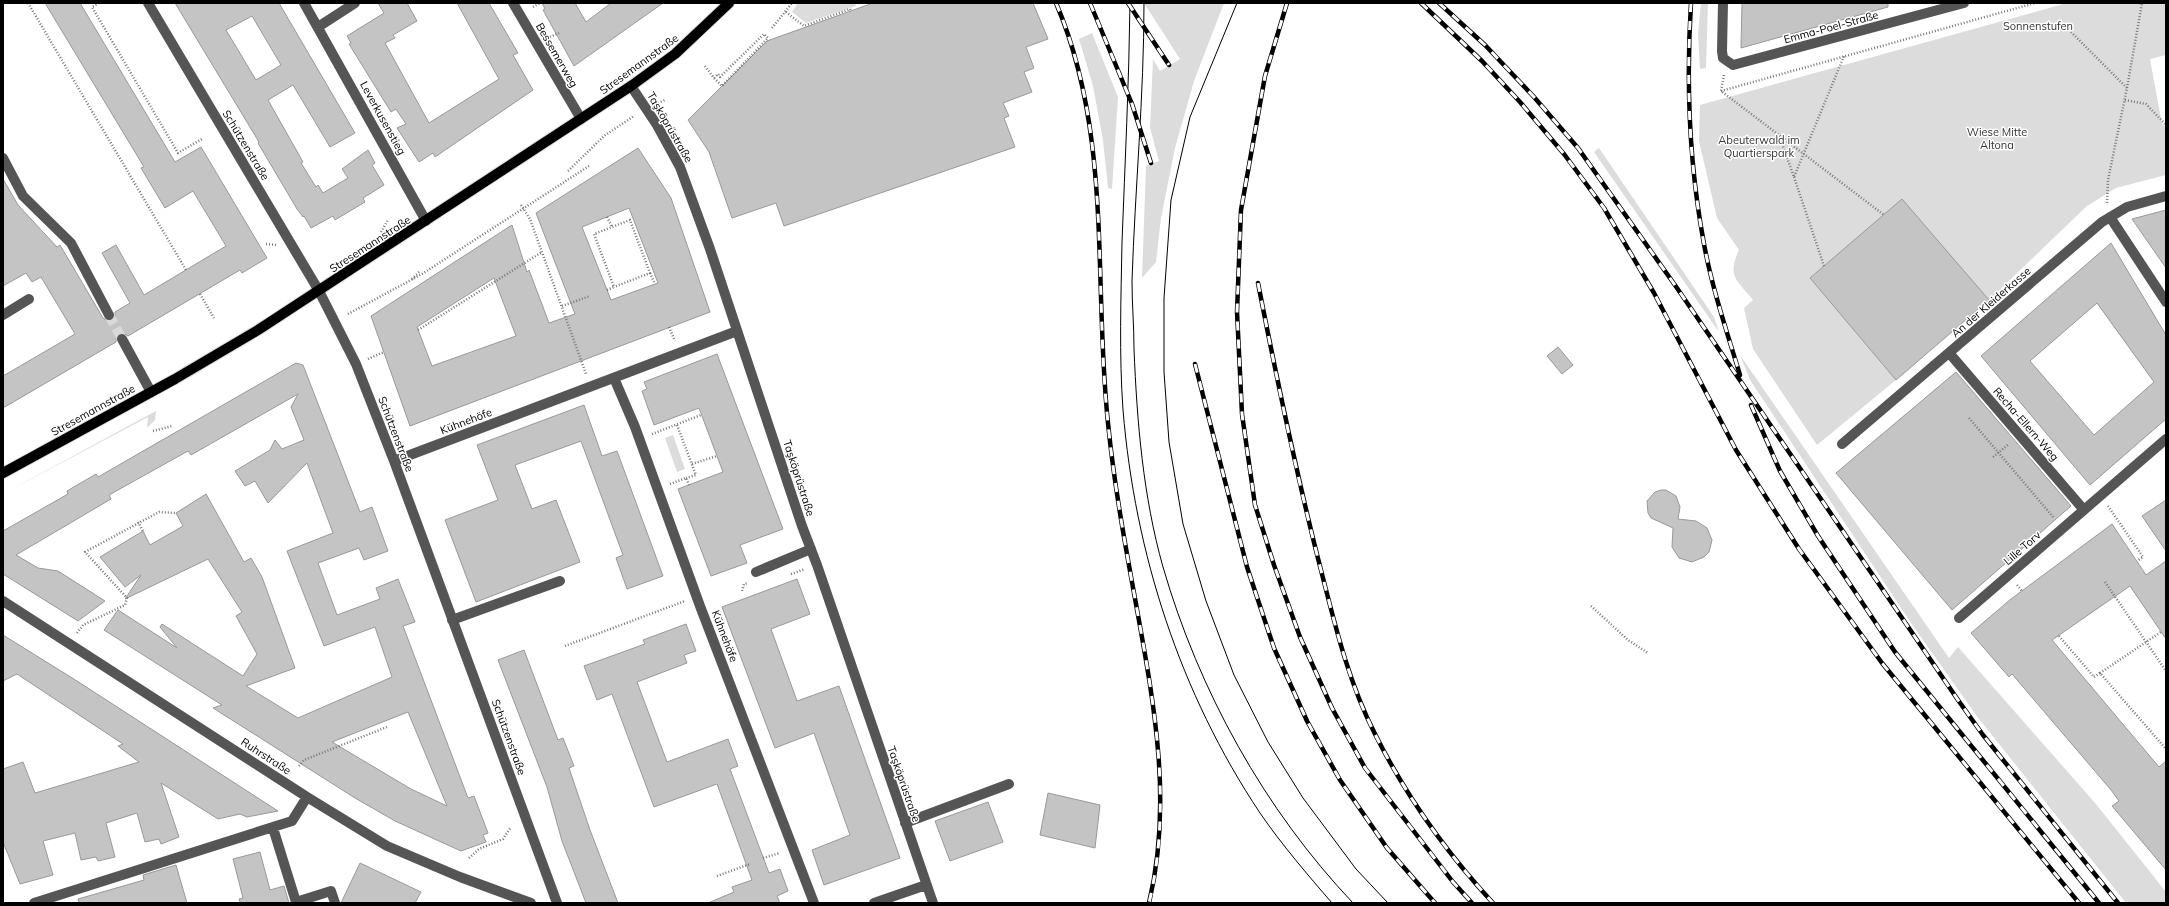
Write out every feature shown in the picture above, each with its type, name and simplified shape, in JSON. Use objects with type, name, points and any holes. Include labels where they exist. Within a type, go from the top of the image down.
[{"type":"main road","name":"Stresemannstraße","points":[[3,473],[151,392],[224,350],[319,292],[631,86],[675,54],[729,3]]},
{"type":"street","name":"Schützenstraße","points":[[148,3],[319,292],[356,364],[394,461],[557,903]]},
{"type":"street","name":"Leverkusenstieg","points":[[304,3],[426,221]]},
{"type":"street","points":[[318,27],[355,3]]},
{"type":"street","name":"Bessemerweg","points":[[514,3],[581,119]]},
{"type":"street","points":[[1723,3],[1722,51],[1724,58],[1728,62]]},
{"type":"street","name":"Emma-Poel-Straße","points":[[1728,62],[1733,65],[1741,65],[1951,5],[1964,3]]},
{"type":"street","name":"Taşköprüstraße","points":[[631,86],[657,125],[680,167],[933,903]]},
{"type":"street","points":[[3,158],[23,196],[71,243],[109,315]]},
{"type":"street","name":"An der Kleiderkasse","points":[[1842,444],[2110,217],[2135,204],[2166,196]]},
{"type":"street","points":[[2110,217],[2165,298]]},
{"type":"street","points":[[3,315],[29,299]]},
{"type":"street","name":"Kühnehöfe","points":[[394,461],[591,385],[614,378],[737,331]]},
{"type":"street","points":[[122,339],[151,392]]},
{"type":"street","name":"Recha-Ellern-Weg","points":[[1950,354],[2084,510]]},
{"type":"street","name":"Kühnehöfe","points":[[614,378],[651,469],[697,597],[814,903]]},
{"type":"street","name":"Lille Torv","points":[[1959,618],[2166,439]]},
{"type":"street","points":[[756,572],[811,550]]},
{"type":"street","points":[[452,620],[560,582]]},
{"type":"street","name":"Ruhrstraße","points":[[3,601],[307,797],[387,846],[460,877],[531,903]]},
{"type":"street","points":[[905,823],[1009,784]]},
{"type":"street","points":[[34,903],[292,821],[307,797]]},
{"type":"street","points":[[273,828],[296,902],[331,891],[335,903]]},
{"type":"street","points":[[874,903],[926,885]]},
{"type":"path","points":[[28,3],[186,270]]},
{"type":"path","points":[[99,3],[92,7],[178,153],[202,139]]},
{"type":"path","points":[[533,7],[540,3]]},
{"type":"path","points":[[772,28],[792,3]]},
{"type":"path","points":[[1721,91],[2035,3]]},
{"type":"path","points":[[2110,217],[2106,200],[2108,180],[2125,100],[2142,3]]},
{"type":"path","points":[[786,12],[804,26],[850,9],[851,11]]},
{"type":"path","points":[[2071,32],[2127,88]]},
{"type":"path","points":[[550,37],[559,33]]},
{"type":"path","points":[[705,66],[714,78],[722,86],[768,38],[764,34],[720,77],[718,74],[714,78]]},
{"type":"path","points":[[1794,177],[1844,56]]},
{"type":"path","points":[[1721,91],[1728,62]]},
{"type":"path","points":[[1721,91],[1780,138],[1884,215]]},
{"type":"path","points":[[2125,100],[2146,104],[2166,125]]},
{"type":"path","points":[[568,171],[604,136]]},
{"type":"path","points":[[1780,138],[1824,266]]},
{"type":"path","points":[[348,314],[409,282],[522,206],[588,166]]},
{"type":"path","points":[[522,206],[530,219],[591,385]]},
{"type":"path","points":[[607,217],[612,227]]},
{"type":"path","points":[[614,287],[594,234],[630,220],[655,284]]},
{"type":"path","points":[[418,330],[542,252]]},
{"type":"path","points":[[409,282],[420,271]]},
{"type":"path","points":[[607,290],[650,273]]},
{"type":"path","points":[[200,294],[214,318]]},
{"type":"path","points":[[562,306],[590,296]]},
{"type":"path","points":[[652,434],[701,415]]},
{"type":"path","points":[[1969,418],[2056,519]]},
{"type":"path","points":[[669,484],[696,475],[677,425]]},
{"type":"path","points":[[153,431],[172,426]]},
{"type":"path","points":[[1993,458],[2009,444],[2005,438]]},
{"type":"path","points":[[692,464],[717,456]]},
{"type":"path","points":[[686,478],[689,485]]},
{"type":"path","points":[[2102,495],[2143,557],[2137,561]]},
{"type":"path","points":[[69,644],[83,625],[125,605],[127,598],[85,552],[159,512],[176,513]]},
{"type":"path","points":[[138,522],[143,531]]},
{"type":"path","points":[[2105,582],[2166,671]]},
{"type":"path","points":[[565,646],[697,597]]},
{"type":"path","points":[[1591,606],[1628,640],[1648,653]]},
{"type":"path","points":[[2059,636],[2094,677],[2161,632]]},
{"type":"path","points":[[2100,673],[2166,749]]},
{"type":"path","points":[[299,766],[304,760],[387,727]]},
{"type":"path","points":[[469,858],[479,849],[503,839],[511,827]]},
{"type":"path","points":[[716,876],[750,864]]},
{"type":"green space","points":[[798,3],[855,3],[856,6],[806,23],[792,12]]},
{"type":"green space","points":[[1144,3],[1224,3],[1194,81],[1175,148],[1161,218],[1156,262],[1142,278],[1146,166],[1159,161],[1150,128],[1153,59],[1160,71],[1180,59]]},
{"type":"green space","points":[[1701,3],[1708,3],[1706,68],[1700,69],[1698,34]]},
{"type":"green space","name":"Wiese Mitte Altona","points":[[2067,3],[2166,3],[2166,55],[2150,59],[2162,124],[2166,127],[2166,175],[2116,188],[2087,206],[1989,300],[1902,200],[1810,278],[1896,380],[1817,445],[1753,349],[1744,308],[1753,300],[1735,277],[1735,259],[1739,250],[1717,218],[1699,141],[1700,105]]},
{"type":"green space","points":[[1092,33],[1118,97],[1112,189],[1108,188],[1103,140],[1093,86],[1079,39]]},
{"type":"green space","points":[[1599,148],[1714,317],[1719,332],[1594,152]]},
{"type":"green space","points":[[1740,355],[1949,658],[1958,647],[2096,804],[2166,892],[2166,903],[2126,903],[1976,715],[1911,623],[1750,380]]},
{"type":"green space","points":[[156,411],[155,420],[147,428],[148,417],[3,494]]},
{"type":"green space","points":[[673,435],[685,469],[677,472],[665,438]]},
{"type":"building","points":[[45,3],[80,3],[175,162],[201,147],[267,258],[242,273],[240,270],[128,336],[123,333],[119,334],[116,338],[116,342],[3,408],[3,376],[75,334],[41,277],[32,282],[26,273],[3,286],[3,179],[18,205],[57,247],[60,245],[103,318],[108,321],[115,318],[115,312],[130,303],[102,253],[116,245],[144,295],[226,246],[193,191],[165,208],[141,168],[144,167]]},
{"type":"building","points":[[175,3],[279,3],[355,133],[330,147],[293,85],[268,100],[303,162],[301,163],[316,187],[318,185],[323,193],[348,178],[342,169],[368,150],[375,163],[372,165],[384,185],[363,198],[365,202],[335,220],[333,216],[311,228],[304,216],[303,217],[297,209],[258,143],[259,142]],"holes":[[[252,16],[281,65],[256,80],[226,30]]]},
{"type":"building","points":[[378,3],[407,3],[417,21],[393,35],[395,38],[385,43],[429,123],[499,79],[457,3],[489,3],[518,53],[513,55],[533,90],[435,157],[433,153],[419,162],[397,128],[406,124],[396,109],[391,112],[349,44],[351,43],[347,36],[384,13]]},
{"type":"building","points":[[542,3],[575,3],[586,22],[611,3],[663,3],[574,66],[543,10],[545,9]]},
{"type":"building","points":[[873,3],[1033,3],[1048,39],[1026,47],[1034,68],[1024,72],[1032,92],[1003,103],[1009,116],[1004,118],[1015,147],[784,226],[776,203],[732,218],[709,152],[688,120],[767,41]]},
{"type":"building","points":[[1742,3],[1888,3],[1888,7],[1741,48]]},
{"type":"building","points":[[638,148],[671,198],[710,312],[410,426],[371,316],[512,225],[527,272],[529,270],[549,323],[575,314],[536,213]],"holes":[[[629,208],[658,283],[611,300],[582,227]],[[494,278],[516,336],[432,366],[417,327]]]},
{"type":"building","points":[[1902,199],[1989,300],[1896,380],[1810,278]]},
{"type":"building","points":[[2166,210],[2166,268],[2132,219]]},
{"type":"building","points":[[2111,243],[2166,335],[2166,419],[2090,485],[1981,356]],"holes":[[[2097,303],[2154,382],[2094,435],[2030,361]]]},
{"type":"building","points":[[1558,347],[1573,365],[1562,374],[1547,356]]},
{"type":"building","points":[[717,354],[783,529],[740,545],[747,563],[711,576],[678,489],[723,472],[699,408],[654,425],[642,391],[647,389],[644,382]]},
{"type":"building","points":[[296,363],[303,365],[360,512],[372,507],[388,551],[364,560],[359,548],[318,563],[337,615],[380,599],[376,588],[398,579],[415,622],[403,626],[468,798],[474,796],[488,833],[483,835],[486,842],[461,851],[395,821],[355,798],[213,708],[222,705],[104,630],[118,610],[177,648],[160,627],[162,624],[243,676],[257,654],[236,616],[242,612],[208,559],[125,599],[141,575],[125,587],[100,557],[143,531],[150,545],[183,526],[176,513],[206,494],[244,562],[251,558],[262,577],[295,668],[246,686],[298,718],[392,677],[375,627],[324,646],[287,551],[333,533],[307,463],[268,503],[255,481],[245,486],[235,471],[270,450],[275,440],[282,449],[304,440],[291,407],[298,394],[191,455],[188,451],[109,495],[111,499],[16,555],[38,568],[58,571],[105,601],[78,621],[3,574],[3,531],[68,494],[67,491],[96,474],[98,477]],"holes":[[[408,712],[447,806],[411,789],[332,742]]]},
{"type":"building","points":[[1956,372],[2071,506],[1952,610],[1836,473]]},
{"type":"building","points":[[584,405],[602,456],[617,451],[663,576],[627,589],[616,558],[623,555],[581,441],[515,465],[532,509],[556,500],[580,562],[476,602],[445,520],[498,500],[477,445]]},
{"type":"building","points":[[1666,490],[1676,496],[1680,507],[1678,519],[1696,521],[1707,528],[1712,540],[1709,552],[1704,557],[1692,562],[1679,558],[1672,547],[1673,528],[1651,518],[1648,513],[1647,501],[1655,492]]},
{"type":"building","points":[[2166,500],[2166,551],[2142,516]]},
{"type":"building","points":[[2112,524],[2146,575],[2166,561],[2166,639],[2130,586],[2052,640],[2159,767],[2166,761],[2166,870],[2112,806],[2119,801],[2111,790],[2012,674],[2009,677],[1971,633],[2011,599]]},
{"type":"building","points":[[797,579],[810,614],[771,629],[797,701],[839,686],[900,858],[824,885],[812,850],[850,835],[814,733],[775,748],[722,607]]},
{"type":"building","points":[[686,624],[696,651],[684,655],[687,663],[637,682],[667,762],[728,739],[738,766],[730,769],[769,873],[780,869],[788,891],[777,896],[780,903],[708,903],[734,892],[732,887],[752,880],[717,784],[654,807],[612,694],[597,700],[584,666],[645,644],[643,640]]},
{"type":"building","points":[[3,635],[278,811],[247,817],[240,814],[218,819],[161,783],[179,837],[161,844],[159,839],[145,842],[137,813],[106,823],[115,857],[98,861],[96,857],[81,860],[75,833],[43,841],[53,875],[20,884],[3,842],[3,769],[23,762],[35,793],[139,762],[118,746],[123,744],[17,674],[3,681]]},
{"type":"building","points":[[524,650],[558,740],[563,738],[574,766],[569,768],[590,830],[618,903],[586,903],[562,841],[547,787],[498,660]]},
{"type":"building","points":[[1048,793],[1100,805],[1095,848],[1040,835]]},
{"type":"building","points":[[988,802],[1003,842],[950,861],[935,821]]},
{"type":"building","points":[[260,852],[270,890],[284,886],[289,903],[240,903],[239,899],[243,898],[233,859]]},
{"type":"building","points":[[360,863],[421,892],[415,903],[341,903]]},
{"type":"building","points":[[176,865],[187,903],[79,903],[78,899],[144,880],[143,875]]},
{"type":"tunnel","points":[[109,315],[122,339]]},
{"type":"tram line","points":[[1130,3],[1122,242],[1121,347],[1123,410],[1129,464],[1138,517],[1166,620],[1185,671],[1207,720],[1232,767],[1268,825],[1332,903]]},
{"type":"tram line","points":[[1144,3],[1143,73],[1133,246],[1132,290],[1135,376],[1139,431],[1150,513],[1156,540],[1178,613],[1195,659],[1215,703],[1238,746],[1263,788],[1291,828],[1321,867],[1353,903]]},
{"type":"tram line","points":[[1237,3],[1190,117],[1171,200],[1164,298],[1164,372],[1169,442],[1183,524],[1206,601],[1234,675],[1268,742],[1303,798],[1356,869],[1388,903]]},
{"type":"railway","points":[[1056,3],[1074,53],[1086,105],[1094,157],[1098,210],[1104,370],[1110,446],[1120,514],[1149,678],[1158,753],[1160,828],[1156,866],[1149,903]]},
{"type":"railway","points":[[1090,3],[1132,104],[1151,163]]},
{"type":"railway","points":[[1128,3],[1169,65]]},
{"type":"railway","points":[[1287,3],[1265,76],[1241,210],[1237,312],[1242,414],[1255,505],[1274,565],[1300,637],[1332,708],[1365,768],[1453,882],[1472,903]]},
{"type":"railway","points":[[1421,3],[1482,61],[1520,102],[1564,154],[1604,208],[1654,293],[1736,450],[1799,549],[1882,663],[2079,903]]},
{"type":"railway","points":[[1439,3],[1485,45],[1534,97],[1578,148],[1677,288],[1983,735],[2118,903]]},
{"type":"railway","points":[[1691,3],[1689,94],[1695,184],[1704,244],[1711,277],[1740,375]]},
{"type":"railway","points":[[1258,283],[1272,356],[1304,502],[1338,635],[1350,675],[1375,734],[1400,779],[1428,823],[1459,864],[1493,903]]},
{"type":"railway","points":[[1195,364],[1247,567],[1274,648],[1307,721],[1340,780],[1387,848],[1435,903]]},
{"type":"railway","points":[[1751,405],[1780,471],[1818,536],[1895,652],[2099,903]]},
{"type":"park label","name":"Sonnenstufen","points":[[2038,26]]},
{"type":"park label","name":"Abeuterwald im Quartierspark","points":[[1759,146]]}]
